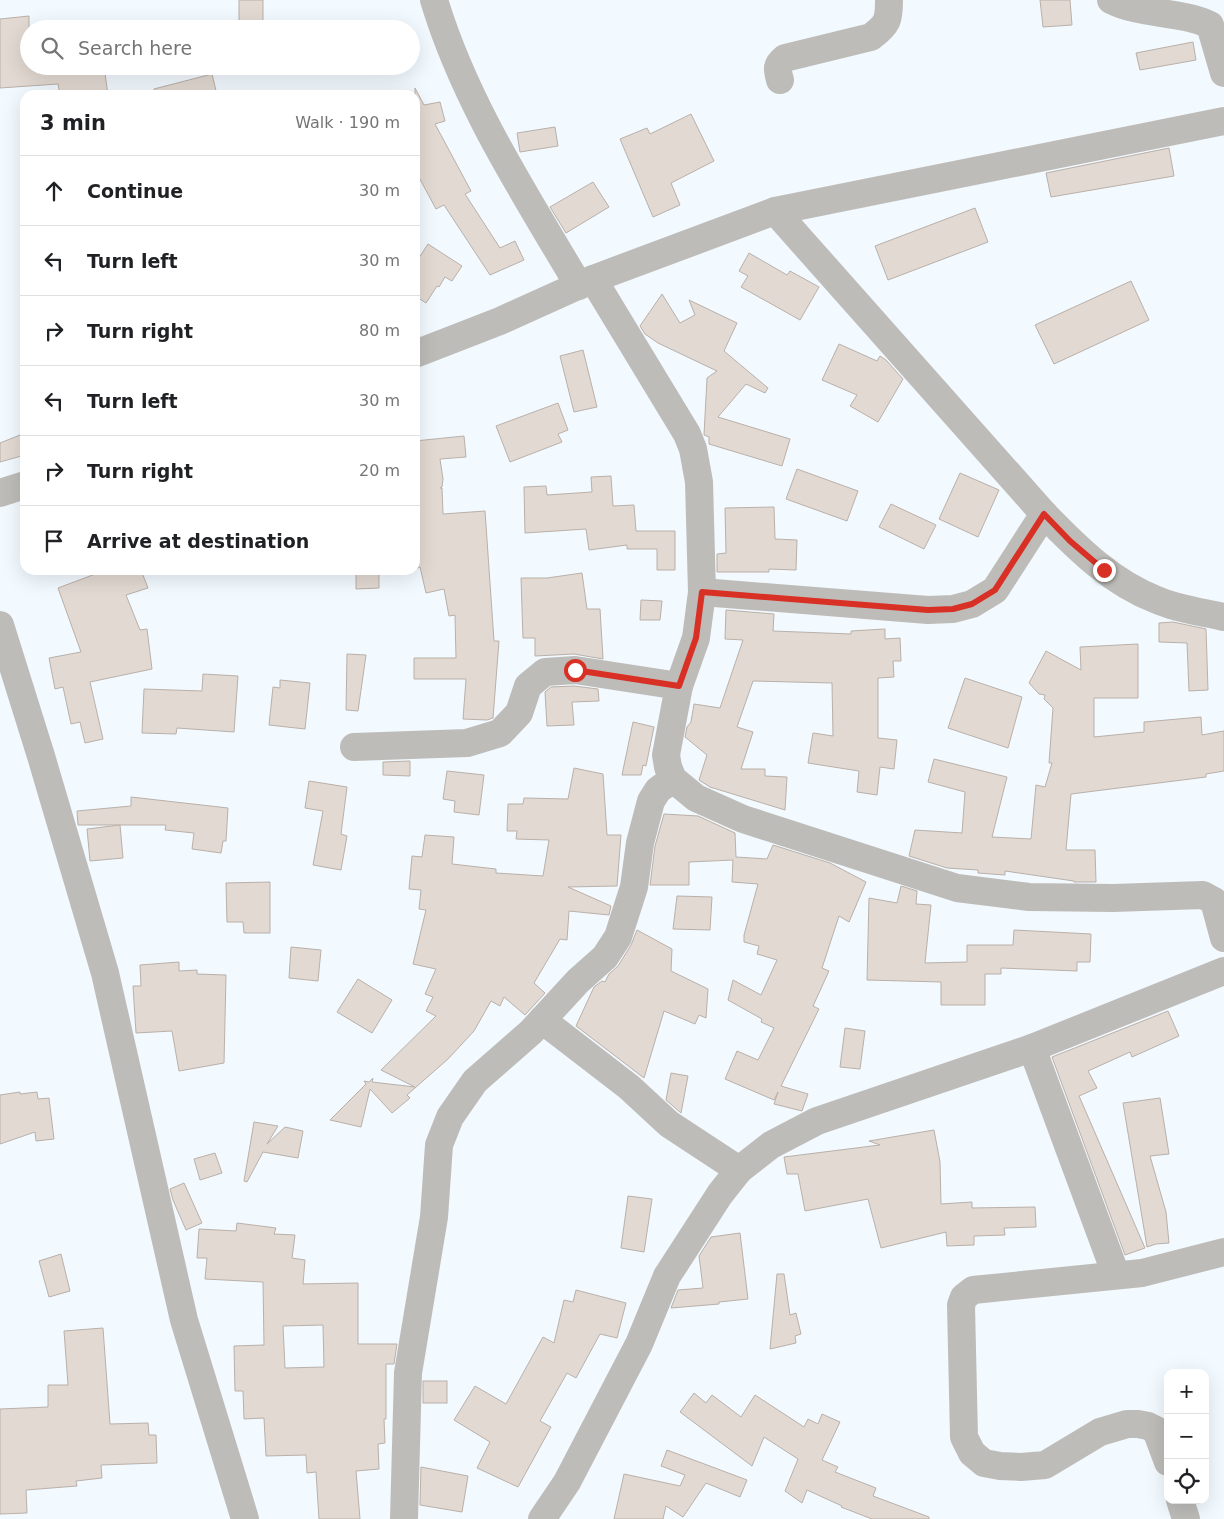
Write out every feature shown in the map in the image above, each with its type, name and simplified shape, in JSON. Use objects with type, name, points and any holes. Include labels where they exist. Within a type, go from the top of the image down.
[{"type":"street","points":[[434,0],[459,68],[492,137],[586,282],[679,420],[687,434],[692,449],[699,482],[702,592],[696,638],[679,686],[666,754],[668,767],[673,779],[696,798],[743,819],[957,888],[1029,897],[1113,898],[1203,894],[1214,901],[1224,938]]},
{"type":"street","points":[[780,80],[776,68],[778,63],[785,58],[856,41],[876,34],[889,19],[889,0]]},
{"type":"street","points":[[1111,0],[1148,10],[1198,19],[1210,25],[1224,73]]},
{"type":"street","points":[[420,352],[500,321],[586,282],[775,211],[1224,121]]},
{"type":"street","points":[[775,211],[1070,541],[1104,570],[1131,588],[1157,601],[1224,617]]},
{"type":"street","points":[[0,493],[20,486]]},
{"type":"street","points":[[702,592],[928,610],[953,609],[972,604],[995,590],[1044,514]]},
{"type":"street","points":[[0,625],[42,756],[104,973],[184,1320],[245,1519]]},
{"type":"street","points":[[354,746],[467,743],[500,734],[519,713],[528,686],[545,672],[575,670],[679,686]]},
{"type":"street","points":[[404,1519],[408,1374],[434,1217],[439,1146],[450,1117],[475,1081],[542,1020],[578,981],[605,956],[618,937],[634,886],[640,843],[651,801],[658,790],[673,779]]},
{"type":"street","points":[[544,1519],[568,1482],[639,1344],[667,1276],[720,1194],[739,1170],[771,1146],[817,1121],[1032,1048],[1224,971]]},
{"type":"street","points":[[542,1020],[629,1087],[669,1124],[739,1170]]},
{"type":"street","points":[[1032,1048],[1116,1275]]},
{"type":"street","points":[[1167,1459],[1156,1430],[1148,1426],[1127,1424],[1100,1432],[1045,1465],[1020,1467],[984,1463],[972,1453],[964,1437],[961,1305],[964,1296],[973,1290],[1142,1273],[1224,1252]]},
{"type":"street","points":[[1181,1504],[1186,1519]]},
{"type":"building","points":[[239,0],[263,0],[263,20],[239,20]]},
{"type":"building","points":[[1040,0],[1070,0],[1072,25],[1043,27]]},
{"type":"building","points":[[29,16],[29,20],[20,20],[20,75],[105,75],[107,90],[59,90],[58,84],[0,88],[0,19]]},
{"type":"building","points":[[1193,42],[1196,60],[1140,70],[1136,53]]},
{"type":"building","points":[[212,75],[216,90],[154,90]]},
{"type":"building","points":[[420,97],[424,105],[440,102],[445,121],[435,124],[471,191],[465,194],[500,248],[515,241],[524,260],[490,275],[444,205],[436,209],[420,179]]},
{"type":"building","points":[[691,114],[714,161],[671,183],[680,205],[653,217],[620,139],[647,128],[650,134]]},
{"type":"building","points":[[555,127],[558,146],[520,152],[517,133]]},
{"type":"building","points":[[1169,148],[1174,176],[1051,197],[1046,173]]},
{"type":"building","points":[[593,182],[609,207],[566,233],[550,207]]},
{"type":"building","points":[[975,208],[988,242],[888,280],[875,246]]},
{"type":"building","points":[[428,244],[462,266],[452,281],[445,277],[426,303],[420,299],[420,256]]},
{"type":"building","points":[[749,253],[787,275],[790,271],[819,287],[800,320],[741,287],[748,276],[739,271]]},
{"type":"building","points":[[1131,281],[1149,320],[1054,364],[1035,325]]},
{"type":"building","points":[[662,294],[680,323],[695,315],[689,300],[737,323],[724,351],[768,388],[765,393],[746,384],[718,417],[790,439],[782,466],[709,444],[709,437],[704,435],[707,378],[717,371],[658,343],[645,334],[640,326]]},
{"type":"building","points":[[839,344],[877,361],[880,356],[903,379],[878,422],[850,406],[857,395],[822,380]]},
{"type":"building","points":[[583,350],[597,407],[574,412],[560,356]]},
{"type":"building","points":[[558,403],[568,430],[558,434],[562,442],[510,462],[496,426]]},
{"type":"building","points":[[20,435],[20,456],[0,462],[0,443]]},
{"type":"building","points":[[464,436],[466,457],[440,459],[443,479],[442,487],[440,488],[442,488],[443,514],[485,511],[494,641],[499,641],[493,718],[487,720],[463,719],[466,679],[414,679],[414,658],[456,658],[455,615],[449,616],[444,589],[426,593],[420,567],[420,440]]},
{"type":"building","points":[[797,469],[858,491],[847,521],[786,499]]},
{"type":"building","points":[[960,473],[999,490],[978,537],[939,519]]},
{"type":"building","points":[[611,476],[613,506],[634,505],[636,531],[675,531],[675,570],[657,570],[657,549],[627,549],[627,545],[589,550],[586,529],[525,533],[524,487],[546,486],[547,495],[592,492],[591,477]]},
{"type":"building","points":[[891,504],[936,525],[924,549],[879,527]]},
{"type":"building","points":[[774,507],[775,539],[797,540],[796,570],[769,569],[769,572],[717,572],[717,554],[726,553],[725,508]]},
{"type":"building","points":[[582,573],[587,609],[600,609],[603,659],[574,654],[535,656],[535,638],[523,638],[521,578],[547,578]]},
{"type":"building","points":[[93,575],[143,575],[148,588],[126,595],[140,630],[147,629],[152,669],[90,682],[103,739],[85,743],[80,722],[71,724],[63,687],[55,689],[49,658],[81,652],[58,588]]},
{"type":"building","points":[[356,575],[379,575],[379,588],[356,589]]},
{"type":"building","points":[[641,600],[662,601],[660,620],[640,620]]},
{"type":"building","points":[[726,610],[774,614],[773,631],[851,634],[851,631],[885,629],[885,639],[900,638],[901,661],[893,661],[894,677],[878,678],[878,738],[897,740],[894,769],[880,767],[877,795],[857,792],[859,771],[808,763],[813,733],[833,736],[832,683],[753,681],[737,727],[753,732],[741,769],[765,769],[765,776],[787,777],[785,810],[710,787],[699,780],[707,755],[685,737],[687,727],[691,722],[694,704],[720,708],[743,640],[725,639]]},
{"type":"building","points":[[1173,622],[1206,629],[1208,690],[1189,691],[1187,643],[1159,642],[1159,623]]},
{"type":"building","points":[[1138,644],[1138,698],[1094,698],[1094,737],[1144,732],[1144,722],[1201,717],[1202,735],[1224,731],[1224,771],[1206,774],[1206,777],[1071,794],[1066,850],[1095,850],[1096,882],[1074,882],[1005,871],[1005,875],[978,873],[978,870],[947,868],[909,856],[915,830],[962,833],[965,792],[928,782],[934,759],[1007,777],[992,837],[1031,839],[1036,785],[1045,787],[1052,763],[1049,763],[1053,708],[1044,699],[1045,695],[1039,694],[1029,683],[1046,651],[1081,670],[1080,647]]},
{"type":"building","points":[[347,654],[366,655],[358,711],[346,710]]},
{"type":"building","points":[[203,674],[238,676],[234,732],[177,728],[176,734],[142,733],[144,689],[202,691]]},
{"type":"building","points":[[965,678],[1022,697],[1008,748],[948,728]]},
{"type":"building","points":[[280,680],[310,683],[305,729],[269,725],[273,687],[280,688]]},
{"type":"building","points":[[574,686],[598,689],[599,701],[572,702],[574,725],[547,726],[545,692],[551,687]]},
{"type":"building","points":[[633,722],[654,727],[646,766],[643,765],[641,775],[622,775]]},
{"type":"building","points":[[410,761],[410,776],[383,775],[383,762]]},
{"type":"building","points":[[574,768],[603,774],[607,835],[621,835],[617,886],[568,887],[611,906],[609,915],[569,911],[567,940],[560,939],[534,983],[545,993],[525,1015],[504,997],[500,1006],[491,1001],[474,1031],[448,1059],[407,1095],[410,1098],[392,1113],[370,1089],[361,1127],[330,1120],[366,1084],[364,1081],[369,1082],[373,1078],[372,1082],[415,1087],[381,1070],[436,1016],[426,1011],[433,997],[425,994],[436,969],[413,964],[426,910],[419,909],[421,890],[409,889],[412,856],[422,857],[425,835],[454,837],[452,864],[496,869],[496,873],[543,876],[549,840],[516,839],[517,831],[507,831],[508,804],[523,804],[524,798],[568,799]]},
{"type":"building","points":[[447,771],[484,775],[479,815],[454,812],[455,801],[443,799]]},
{"type":"building","points":[[309,781],[347,787],[341,834],[347,836],[341,870],[313,865],[323,811],[305,808]]},
{"type":"building","points":[[131,797],[228,808],[226,841],[223,841],[221,853],[192,849],[194,833],[165,830],[166,825],[78,825],[77,811],[131,806]]},
{"type":"building","points":[[664,814],[698,816],[735,833],[736,857],[767,859],[773,845],[830,863],[866,882],[849,922],[839,916],[822,968],[829,971],[813,1006],[819,1009],[781,1086],[808,1094],[802,1111],[774,1104],[778,1092],[774,1100],[725,1079],[737,1051],[758,1060],[774,1028],[761,1022],[762,1019],[728,1000],[733,980],[761,995],[777,960],[757,954],[759,946],[744,942],[744,935],[758,884],[732,882],[733,860],[689,862],[689,885],[650,885],[655,846]]},
{"type":"building","points":[[120,825],[123,858],[90,861],[87,829]]},
{"type":"building","points":[[270,882],[270,933],[244,933],[243,922],[227,922],[226,883]]},
{"type":"building","points":[[901,886],[917,891],[916,904],[931,905],[925,963],[967,962],[967,945],[1013,945],[1014,930],[1091,934],[1090,962],[1077,962],[1077,971],[1001,968],[1001,974],[985,974],[985,1005],[941,1005],[941,982],[867,980],[869,898],[897,903]]},
{"type":"building","points":[[677,896],[712,897],[710,930],[673,929]]},
{"type":"building","points":[[637,930],[672,949],[671,971],[708,989],[706,1018],[699,1015],[695,1024],[664,1011],[644,1078],[576,1026],[594,987],[602,981],[605,982],[609,974],[618,966],[631,945]]},
{"type":"building","points":[[291,947],[321,950],[318,981],[289,978]]},
{"type":"building","points":[[179,962],[179,971],[197,970],[197,974],[226,975],[224,1063],[179,1071],[172,1031],[136,1033],[133,986],[141,986],[140,965]]},
{"type":"building","points":[[358,979],[392,1000],[372,1033],[337,1012]]},
{"type":"building","points":[[1168,1011],[1179,1036],[1132,1057],[1130,1052],[1088,1071],[1097,1088],[1079,1096],[1145,1248],[1125,1255],[1052,1057]]},
{"type":"building","points":[[845,1028],[865,1031],[860,1069],[840,1067]]},
{"type":"building","points":[[671,1073],[688,1076],[681,1113],[666,1100]]},
{"type":"building","points":[[20,1092],[20,1094],[37,1092],[38,1099],[49,1098],[54,1139],[36,1141],[35,1132],[0,1144],[0,1095]]},
{"type":"building","points":[[1160,1098],[1169,1154],[1150,1156],[1166,1212],[1169,1243],[1147,1247],[1123,1103]]},
{"type":"building","points":[[254,1122],[278,1126],[267,1144],[285,1127],[303,1131],[298,1158],[263,1152],[247,1182],[244,1181]]},
{"type":"building","points":[[934,1130],[940,1162],[941,1204],[972,1202],[972,1208],[1035,1207],[1036,1227],[1004,1228],[1005,1235],[974,1236],[974,1245],[947,1246],[946,1232],[881,1248],[868,1199],[805,1211],[798,1174],[787,1174],[784,1157],[880,1145],[869,1141]]},
{"type":"building","points":[[215,1153],[222,1173],[200,1180],[194,1159]]},
{"type":"building","points":[[184,1183],[202,1223],[186,1230],[170,1189]]},
{"type":"building","points":[[628,1196],[652,1199],[644,1252],[621,1248]]},
{"type":"building","points":[[237,1223],[276,1228],[274,1234],[295,1235],[292,1258],[305,1260],[303,1284],[358,1283],[358,1344],[397,1344],[394,1364],[386,1364],[385,1443],[378,1444],[379,1469],[356,1471],[360,1519],[319,1519],[316,1472],[307,1473],[306,1455],[266,1456],[264,1418],[244,1419],[243,1391],[235,1391],[234,1346],[264,1345],[263,1282],[205,1279],[207,1258],[197,1258],[199,1229],[236,1231]],"holes":[[[323,1325],[324,1367],[285,1368],[283,1326]]]},
{"type":"building","points":[[740,1233],[748,1299],[719,1302],[719,1304],[671,1308],[678,1290],[703,1288],[699,1256],[711,1237]]},
{"type":"building","points":[[61,1254],[70,1291],[49,1297],[39,1261]]},
{"type":"building","points":[[777,1274],[784,1274],[790,1315],[796,1313],[801,1334],[795,1336],[796,1343],[770,1349]]},
{"type":"building","points":[[576,1290],[626,1303],[617,1338],[600,1334],[576,1378],[567,1373],[540,1421],[551,1427],[518,1487],[477,1468],[490,1442],[454,1420],[475,1386],[506,1404],[543,1337],[554,1343],[564,1300],[573,1302]]},
{"type":"building","points":[[103,1328],[110,1424],[148,1423],[149,1435],[156,1435],[157,1463],[101,1465],[102,1478],[76,1481],[77,1486],[26,1490],[27,1513],[0,1514],[0,1409],[48,1407],[48,1385],[68,1385],[64,1331]]},
{"type":"building","points":[[423,1381],[447,1381],[447,1403],[423,1403]]},
{"type":"building","points":[[694,1393],[706,1403],[712,1395],[741,1417],[755,1395],[804,1427],[808,1419],[818,1424],[822,1414],[840,1422],[822,1460],[838,1467],[835,1472],[876,1488],[873,1496],[929,1517],[929,1519],[872,1519],[841,1507],[807,1490],[802,1503],[785,1491],[798,1459],[764,1437],[752,1466],[680,1412]]},
{"type":"building","points":[[667,1450],[747,1480],[740,1497],[706,1483],[683,1517],[666,1506],[663,1519],[614,1519],[624,1474],[680,1486],[685,1475],[661,1466]]},
{"type":"building","points":[[421,1467],[468,1476],[462,1512],[420,1505]]},
{"type":"route","points":[[575,670],[679,686],[696,638],[702,592],[928,610],[953,609],[972,604],[995,590],[1044,514],[1070,541],[1104,570]]}]
